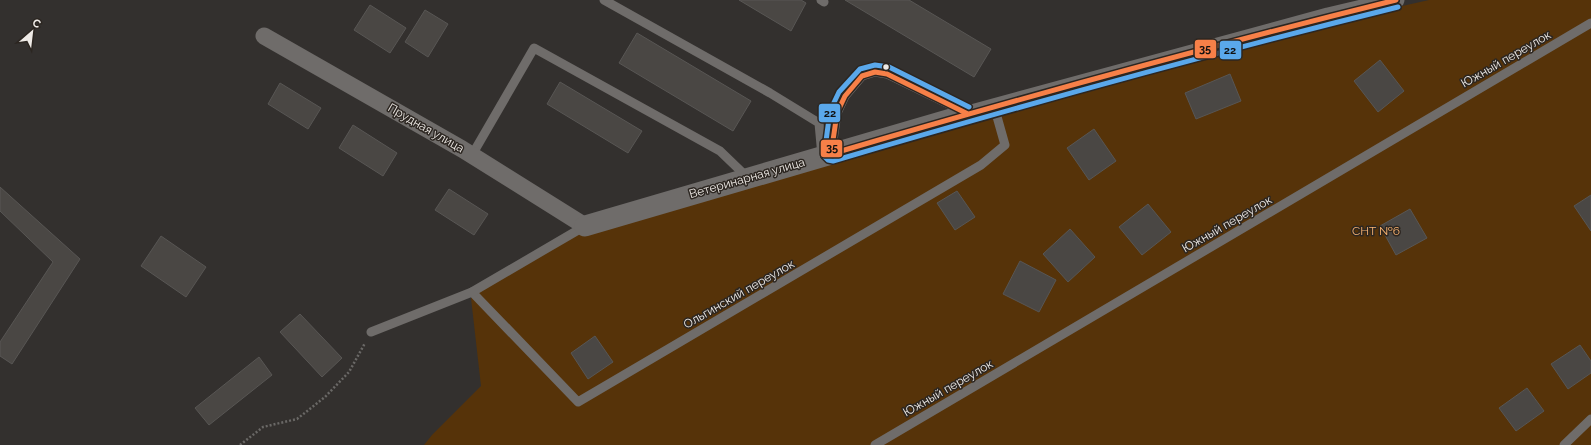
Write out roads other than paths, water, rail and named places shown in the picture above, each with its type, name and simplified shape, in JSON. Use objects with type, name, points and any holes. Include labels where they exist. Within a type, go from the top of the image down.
[{"type":"street","name":"Ветеринарная улица","points":[[584,226],[994,106],[1328,16],[1396,0]]},
{"type":"street","name":"Прудная улица","points":[[264,36],[472,155],[584,226]]},
{"type":"lane","points":[[604,0],[770,93],[819,123],[826,155]]},
{"type":"lane","name":"Южный переулок","points":[[875,445],[1591,23]]},
{"type":"lane","points":[[472,155],[534,48],[720,151],[748,178]]},
{"type":"lane","points":[[826,155],[837,113],[845,96],[862,76],[875,72],[887,74],[968,114]]},
{"type":"lane","name":"Ольгинский переулок","points":[[472,292],[578,402],[981,166],[1005,145],[994,106]]},
{"type":"lane","name":"Ветеринарная улица","points":[[371,332],[472,292],[584,226]]},
{"type":"lane","points":[[1564,445],[1591,419]]},
{"type":"park label","name":"СНТ №6","points":[[1376,231]]}]
